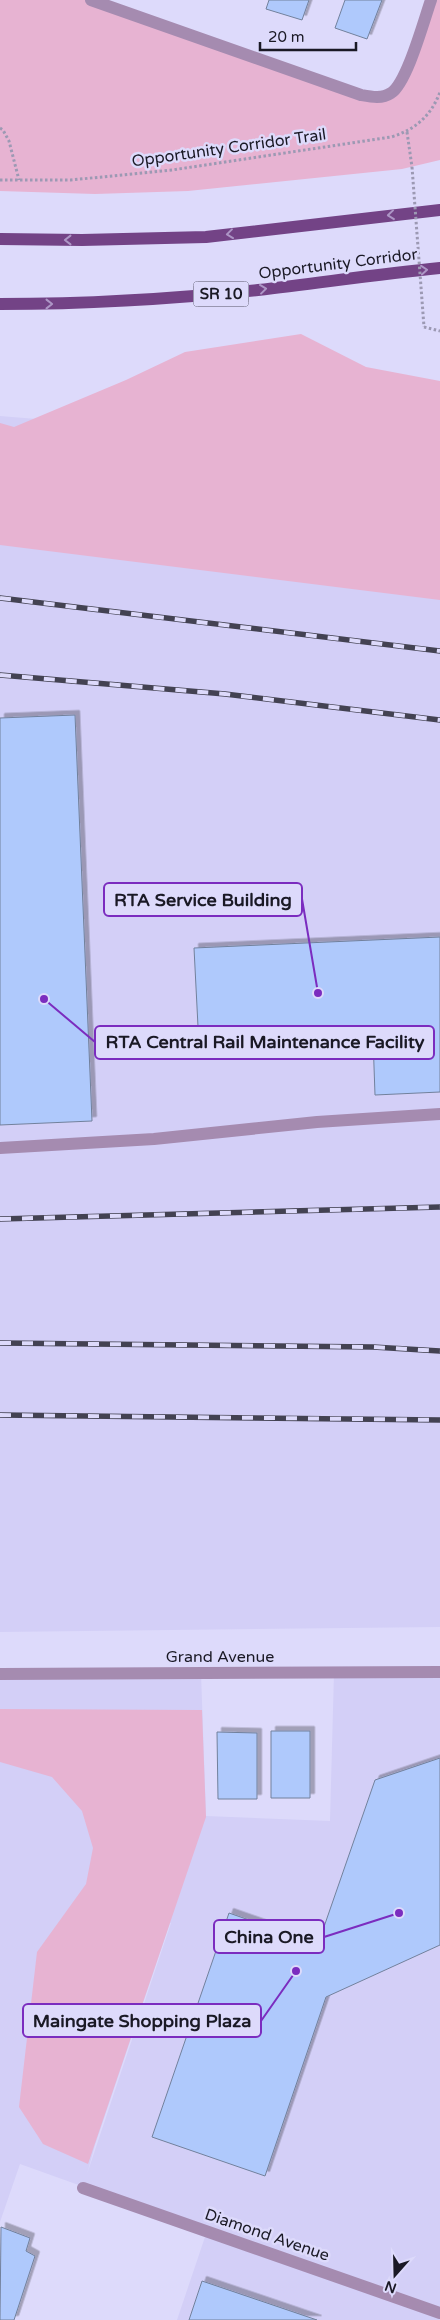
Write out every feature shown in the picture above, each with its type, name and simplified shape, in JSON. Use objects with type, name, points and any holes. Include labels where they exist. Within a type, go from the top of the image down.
[{"type":"main road","points":[[0,239],[82,240],[206,236],[440,210]]},
{"type":"main road","name":"Opportunity Corridor","points":[[0,304],[89,304],[146,300],[259,290],[440,268]]},
{"type":"street","points":[[92,0],[361,95],[385,96],[398,88],[402,80],[431,0]]},
{"type":"street","points":[[0,1148],[154,1139],[334,1120],[440,1114]]},
{"type":"street","name":"Grand Avenue","points":[[0,1674],[440,1672]]},
{"type":"street","name":"Diamond Avenue","points":[[83,2188],[440,2313]]},
{"type":"path","name":"Opportunity Corridor Trail","points":[[0,180],[71,180],[172,170],[391,136],[407,132],[420,124],[432,109],[440,92]]},
{"type":"path","points":[[0,128],[9,141],[19,180]]},
{"type":"path","points":[[407,132],[412,167],[424,327],[440,331]]},
{"type":"shaded area","points":[[0,0],[91,0],[361,95],[392,92],[431,0],[440,0],[440,160],[402,169],[188,191],[95,194],[0,191]]},
{"type":"shaded area","points":[[301,334],[366,367],[440,381],[440,600],[0,545],[0,423],[14,427],[126,380],[185,352]]},
{"type":"shaded area","points":[[0,416],[440,452],[440,1627],[0,1632]]},
{"type":"shaded area","points":[[0,1672],[201,1673],[206,1816],[330,1821],[334,1673],[440,1672],[440,2320],[177,2320],[207,2231],[20,2164],[0,2222]],"holes":[[[171,1923],[87,2174],[95,2145]]]},
{"type":"shaded area","points":[[0,1709],[202,1710],[206,1817],[88,2164],[43,2144],[19,2107],[37,1952],[86,1884],[93,1848],[82,1811],[52,1777],[0,1762]]},
{"type":"building","points":[[269,0],[309,0],[302,20],[266,9]]},
{"type":"building","points":[[345,0],[382,0],[367,39],[335,28]]},
{"type":"building","points":[[75,715],[92,1121],[0,1125],[0,718]]},
{"type":"building","points":[[440,937],[440,1092],[375,1095],[373,1038],[199,1046],[194,948]]},
{"type":"building","points":[[271,1731],[310,1731],[310,1798],[271,1798]]},
{"type":"building","points":[[217,1732],[257,1733],[257,1799],[218,1799]]},
{"type":"building","points":[[440,1758],[440,1945],[326,1997],[265,2176],[152,2137],[229,1913],[318,1944],[375,1780]]},
{"type":"building","points":[[1,2227],[30,2238],[26,2251],[35,2256],[14,2320],[0,2320]]},
{"type":"building","points":[[202,2281],[317,2320],[189,2320]]},
{"type":"railway","points":[[0,598],[440,651]]},
{"type":"railway","points":[[0,675],[225,694],[440,720]]},
{"type":"railway","points":[[0,1219],[440,1207]]},
{"type":"railway","points":[[0,1343],[373,1347],[440,1351]]},
{"type":"railway","points":[[0,1415],[440,1420]]},
{"type":"place","name":"RTA Service Building","points":[[318,993]]},
{"type":"place","name":"RTA Central Rail Maintenance Facility","points":[[44,999]]},
{"type":"place","name":"China One","points":[[399,1913]]},
{"type":"place","name":"Maingate Shopping Plaza","points":[[296,1971]]}]
